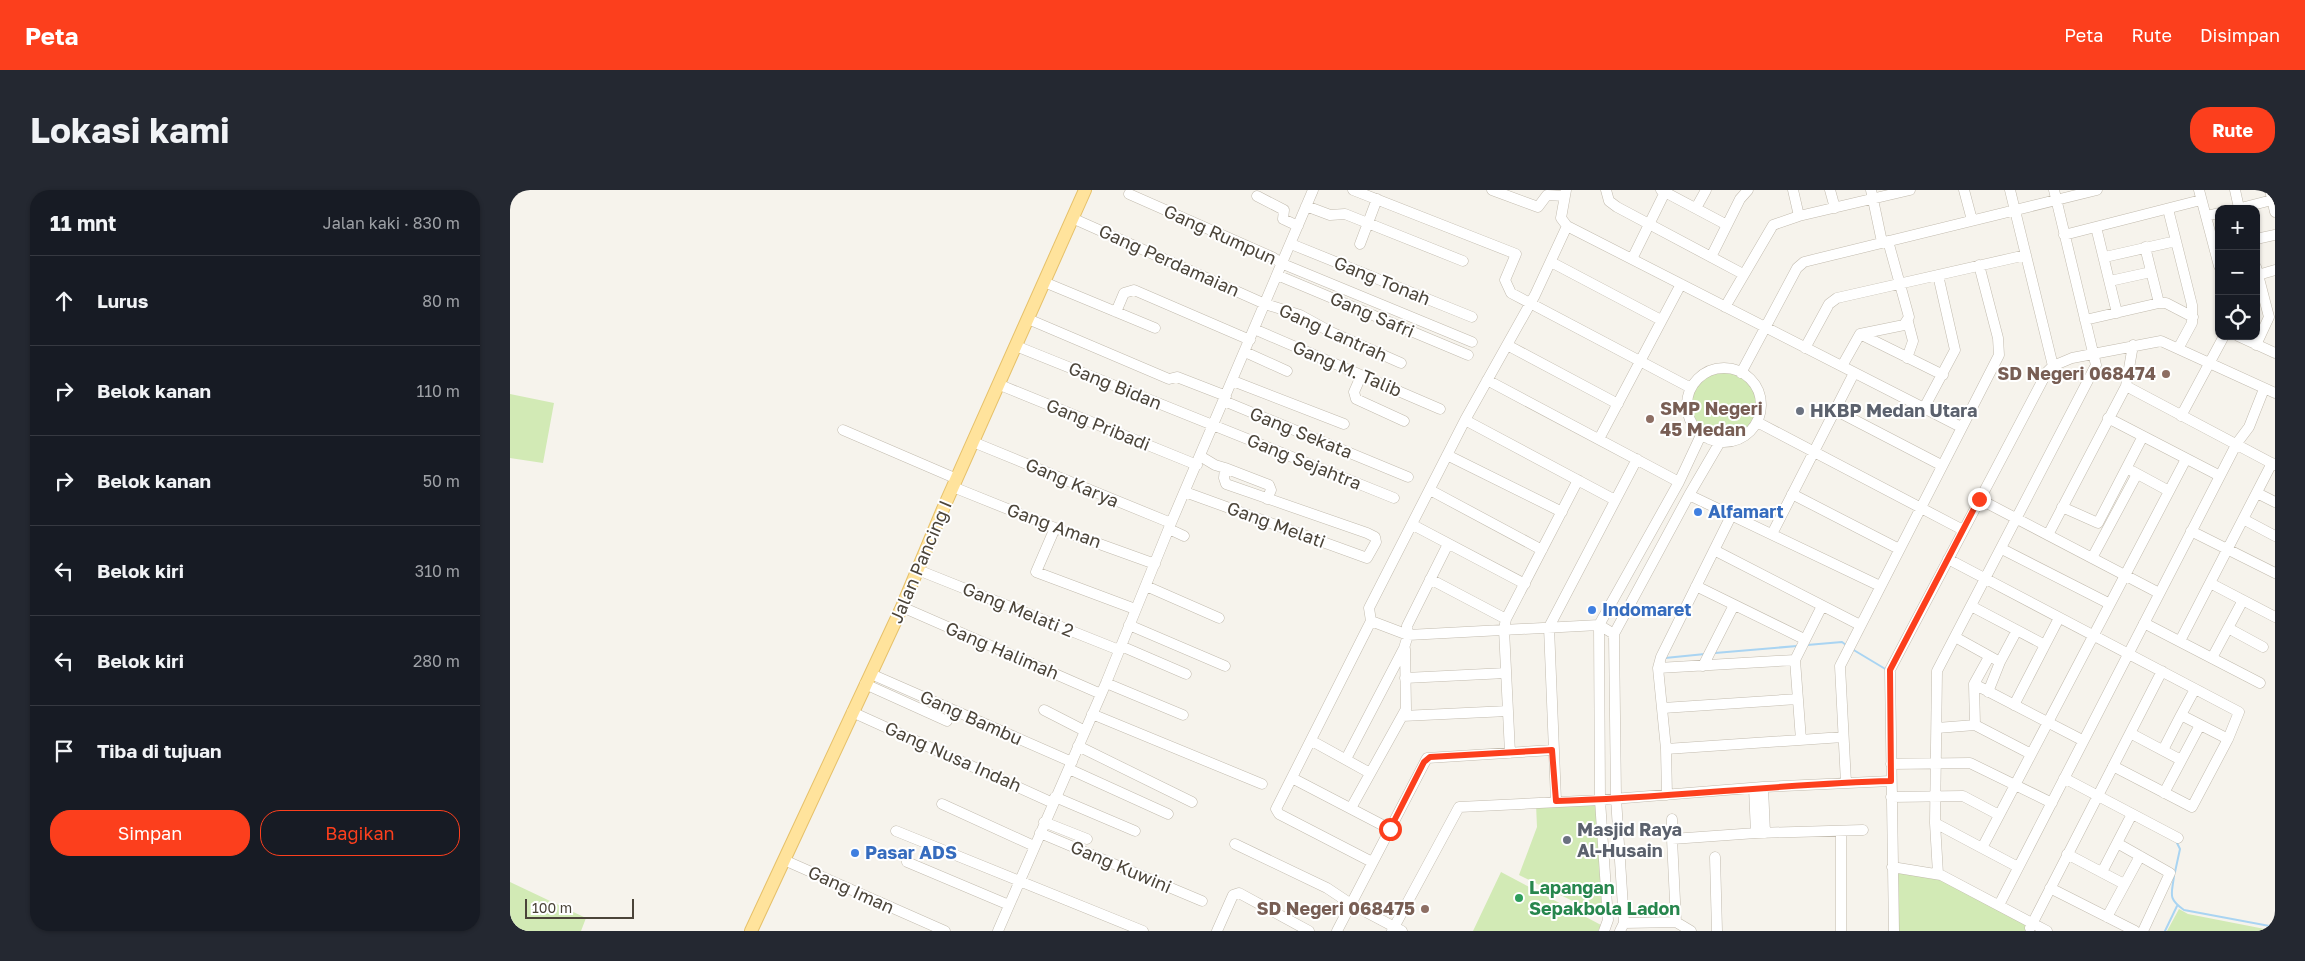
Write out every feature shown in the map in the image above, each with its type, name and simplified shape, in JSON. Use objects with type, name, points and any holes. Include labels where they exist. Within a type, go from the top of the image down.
[{"type":"main road","name":"Jalan Pancing I","points":[[751,931],[902,608],[955,483],[1085,190]]},
{"type":"street","points":[[1001,930],[1009,905],[1106,684],[1170,526],[1313,190]]},
{"type":"street","points":[[1353,190],[1516,254],[1506,276],[1505,284],[1511,293],[1691,388]]},
{"type":"street","points":[[1492,190],[1538,208],[1547,195],[1565,193],[1561,217],[1563,223],[1567,226],[1961,427]]},
{"type":"street","points":[[1606,190],[1612,204],[1743,274]]},
{"type":"street","points":[[1696,208],[1706,190]]},
{"type":"street","points":[[1711,257],[1740,199],[1748,190]]},
{"type":"street","points":[[1793,190],[1799,216]]},
{"type":"street","points":[[1830,190],[1835,208]]},
{"type":"street","points":[[1725,306],[1773,225],[1799,216],[1835,208],[1872,194],[1910,190]]},
{"type":"street","points":[[1964,190],[1972,220]]},
{"type":"street","points":[[2010,190],[2052,366]]},
{"type":"street","points":[[1741,373],[1797,268],[1804,262],[2015,210],[2055,195],[2097,190]]},
{"type":"street","points":[[2235,190],[2238,205]]},
{"type":"street","points":[[1632,259],[1663,191],[1727,225]]},
{"type":"street","name":"Gang Rumpun","points":[[1129,194],[1272,257],[1283,264],[1472,342]]},
{"type":"street","points":[[1872,194],[1909,317],[1908,322],[1913,341],[1907,358]]},
{"type":"street","points":[[1938,874],[1935,823],[1937,671],[2096,365],[2055,195]]},
{"type":"street","points":[[2064,235],[2168,209],[2200,195],[2215,246]]},
{"type":"street","points":[[2246,205],[2271,195],[2275,212]]},
{"type":"street","points":[[1257,196],[1284,210],[1283,219],[1298,226]]},
{"type":"street","points":[[1360,244],[1377,199]]},
{"type":"street","points":[[1306,206],[1330,215],[1345,214],[1463,261]]},
{"type":"street","points":[[2168,209],[2193,317],[2179,348]]},
{"type":"street","points":[[2206,216],[2215,214]]},
{"type":"street","name":"Gang Perdamaian","points":[[1072,218],[1265,304]]},
{"type":"street","points":[[1372,862],[1278,814],[1276,809],[1371,621],[1369,608],[1465,420],[1552,262],[1567,226]]},
{"type":"street","points":[[2096,227],[2105,257],[2117,312]]},
{"type":"street","points":[[2260,239],[2275,235]]},
{"type":"street","points":[[2105,257],[2176,241]]},
{"type":"street","name":"Gang Tonah","points":[[1291,244],[1472,317]]},
{"type":"street","points":[[2145,247],[2159,303]]},
{"type":"street","points":[[1805,348],[1832,301],[2026,255]]},
{"type":"street","points":[[1552,262],[1661,320]]},
{"type":"street","points":[[1846,783],[1840,666],[1941,465],[1994,366],[2000,348],[1979,265]]},
{"type":"street","points":[[2260,271],[2275,270]]},
{"type":"street","points":[[2110,281],[2151,272]]},
{"type":"street","name":"Gang Safri","points":[[1277,275],[1468,355]]},
{"type":"street","points":[[1924,408],[1943,375],[1955,346],[1938,275]]},
{"type":"street","points":[[2256,345],[2272,319],[2271,304],[2260,278]]},
{"type":"street","points":[[1044,282],[1155,328]]},
{"type":"street","points":[[1599,439],[1681,284]]},
{"type":"street","points":[[1116,312],[1124,293],[1134,290],[1250,340]]},
{"type":"street","points":[[2086,320],[2159,303],[2166,303],[2193,317]]},
{"type":"street","name":"Gang Lantrah","points":[[1265,304],[1300,315],[1331,332],[1401,363]]},
{"type":"street","name":"Gang Sekata","points":[[1028,319],[1169,379],[1177,377],[1408,477]]},
{"type":"street","points":[[1842,366],[1860,334],[1904,325],[1908,322]]},
{"type":"street","name":"Gang M. Talib","points":[[1254,329],[1440,409]]},
{"type":"street","points":[[1860,334],[1943,375]]},
{"type":"street","points":[[2181,416],[2222,340]]},
{"type":"street","points":[[2246,340],[2275,353]]},
{"type":"street","points":[[1894,931],[1896,867],[1894,797],[1891,781],[1894,764],[1890,672],[2041,380],[2052,366],[2072,358],[2132,345],[2161,341],[2275,393]]},
{"type":"street","points":[[1507,345],[1618,404]]},
{"type":"street","points":[[2048,535],[2126,386],[2132,345]]},
{"type":"street","name":"Gang Bidan","points":[[1016,346],[1213,426]]},
{"type":"street","points":[[1244,352],[1287,371]]},
{"type":"street","points":[[1727,368],[1741,373],[1752,382],[1759,394],[1761,408],[1757,422],[1748,434],[1734,441],[1720,442],[1701,435],[1692,425],[1687,413],[1687,400],[1691,388],[1700,376],[1713,370],[1727,368]]},
{"type":"street","points":[[1772,534],[1854,373]]},
{"type":"street","points":[[1362,376],[1354,392],[1356,399],[1404,421]]},
{"type":"street","points":[[1487,380],[1679,482]]},
{"type":"street","points":[[1233,381],[1344,424]]},
{"type":"street","name":"Gang Pribadi","points":[[1000,385],[1198,460],[1269,484],[1271,490],[1267,499]]},
{"type":"street","points":[[2126,386],[2181,416],[2237,443],[2273,464],[2180,642]]},
{"type":"street","points":[[1999,905],[2052,803],[2082,740],[2237,443],[2249,427],[2264,389]]},
{"type":"street","points":[[1835,410],[1941,465]]},
{"type":"street","points":[[2108,418],[2220,476]]},
{"type":"street","points":[[1465,420],[1615,500]]},
{"type":"street","points":[[1757,422],[1963,530]]},
{"type":"street","name":"Gang Sejahtra","points":[[1213,426],[1394,498]]},
{"type":"street","name":"Gang Aman","points":[[843,430],[1055,528],[1155,564]]},
{"type":"street","points":[[1604,931],[1608,920],[1600,800],[1599,625],[1679,482],[1701,435]]},
{"type":"street","points":[[2062,507],[2098,523],[2143,436]]},
{"type":"street","name":"Gang Karya","points":[[973,442],[1170,526],[1184,536]]},
{"type":"street","points":[[1691,931],[1678,926],[1622,927],[1616,798],[1614,634],[1689,494],[1720,442]]},
{"type":"street","points":[[1447,455],[1562,512]]},
{"type":"street","points":[[1982,848],[2186,458]]},
{"type":"street","points":[[1556,801],[1552,750],[1549,627],[1637,460]]},
{"type":"street","points":[[1225,468],[1224,478],[1226,484],[1267,499]]},
{"type":"street","points":[[2127,468],[2169,491]]},
{"type":"street","points":[[2092,558],[2137,474]]},
{"type":"street","points":[[1510,753],[1505,624],[1578,480]]},
{"type":"street","points":[[1430,490],[1542,550]]},
{"type":"street","name":"Gang Melati","points":[[1185,492],[1367,558],[1376,542],[1375,537],[1267,499]]},
{"type":"street","points":[[2257,493],[2275,502]]},
{"type":"street","points":[[1689,494],[1880,586]]},
{"type":"street","points":[[1792,494],[1899,549]]},
{"type":"street","points":[[1979,499],[2159,593]]},
{"type":"street","points":[[1667,795],[1666,749],[1658,668],[1661,657],[1732,514]]},
{"type":"street","points":[[2243,520],[2275,536]]},
{"type":"street","points":[[1413,525],[1525,584]]},
{"type":"street","points":[[1055,528],[1036,572],[1136,609]]},
{"type":"street","points":[[2192,531],[2275,574]]},
{"type":"street","points":[[1346,759],[1404,648],[1408,635],[1408,626],[1448,544]]},
{"type":"street","points":[[2002,549],[2110,604]]},
{"type":"street","points":[[1714,550],[1860,625]]},
{"type":"street","points":[[1948,559],[2238,712],[2228,739],[2192,807],[2113,766]]},
{"type":"street","name":"Gang Melati 2","points":[[918,570],[1186,674]]},
{"type":"street","points":[[1430,579],[1505,624]]},
{"type":"street","points":[[2210,583],[2275,617]]},
{"type":"street","points":[[1146,586],[1219,618]]},
{"type":"street","points":[[1696,586],[1802,643]]},
{"type":"street","points":[[2212,658],[2242,600]]},
{"type":"street","points":[[1707,658],[1734,605]]},
{"type":"street","points":[[1801,740],[1796,660],[1802,643],[1822,606]]},
{"type":"street","points":[[1971,606],[2045,645]]},
{"type":"street","name":"Gang Halimah","points":[[902,608],[1101,694]]},
{"type":"street","points":[[2014,705],[2059,618]]},
{"type":"street","points":[[1371,621],[1408,635],[1505,624],[1549,627],[1599,625],[1614,634]]},
{"type":"street","points":[[2144,623],[2260,683]]},
{"type":"street","points":[[1129,625],[1225,666]]},
{"type":"street","points":[[2228,628],[2263,647]]},
{"type":"street","points":[[1988,692],[2016,630]]},
{"type":"street","points":[[1955,637],[2000,662]]},
{"type":"street","points":[[1351,808],[1407,705],[1404,648]]},
{"type":"street","points":[[1975,725],[1974,684],[1989,657]]},
{"type":"street","points":[[1658,668],[1707,658],[1796,660]]},
{"type":"street","points":[[2031,925],[2162,671]]},
{"type":"street","points":[[1406,678],[1506,673]]},
{"type":"street","points":[[868,679],[947,721]]},
{"type":"street","name":"Gang Bambu","points":[[868,679],[1070,765],[1168,814]]},
{"type":"street","points":[[1106,684],[1182,715]]},
{"type":"street","points":[[1974,684],[2082,740]]},
{"type":"street","points":[[2163,750],[2195,689]]},
{"type":"street","points":[[1663,708],[1798,699]]},
{"type":"street","points":[[1044,710],[1085,731]]},
{"type":"street","points":[[1402,716],[1508,711]]},
{"type":"street","name":"Gang Nusa Indah","points":[[852,712],[1054,800],[1135,831]]},
{"type":"street","points":[[1092,714],[1262,784]]},
{"type":"street","points":[[2181,715],[2228,739]]},
{"type":"street","points":[[1937,728],[1975,725],[2031,754]]},
{"type":"street","points":[[2164,793],[2200,725]]},
{"type":"street","points":[[2130,733],[2181,760]]},
{"type":"street","points":[[1666,749],[1843,737]]},
{"type":"street","points":[[1312,741],[1370,773]]},
{"type":"street","points":[[1078,746],[1192,802]]},
{"type":"street","points":[[1337,931],[1427,758],[1552,750]]},
{"type":"street","points":[[1894,764],[1970,763],[2052,803]]},
{"type":"street","points":[[1292,778],[1390,829]]},
{"type":"street","points":[[2064,778],[2178,838]]},
{"type":"street","points":[[1236,844],[1327,888],[1396,930],[1456,809],[1463,806],[1600,800],[1758,787],[1891,781]]},
{"type":"street","points":[[1758,787],[1760,833]]},
{"type":"street","points":[[1894,797],[1963,796],[1999,815]]},
{"type":"street","points":[[942,804],[1034,846]]},
{"type":"street","points":[[2102,872],[2132,814]]},
{"type":"street","points":[[1672,820],[1678,926]]},
{"type":"street","points":[[1044,822],[1087,839]]},
{"type":"street","points":[[1935,823],[2018,867]]},
{"type":"street","points":[[1672,839],[1760,833],[1863,830]]},
{"type":"street","points":[[896,831],[1143,931]]},
{"type":"street","points":[[1841,831],[1841,931]]},
{"type":"street","name":"Gang Kuwini","points":[[1040,833],[1202,901]]},
{"type":"street","points":[[2117,843],[2170,873],[2143,931]]},
{"type":"street","points":[[2067,854],[2124,884]]},
{"type":"street","points":[[2107,917],[2140,856]]},
{"type":"street","points":[[1715,857],[1717,931]]},
{"type":"street","name":"Gang Iman","points":[[784,860],[945,931]]},
{"type":"street","points":[[907,862],[1009,905]]},
{"type":"street","points":[[1896,867],[1938,874],[1999,905],[2031,925],[2047,931]]},
{"type":"street","points":[[2050,888],[2135,931]]},
{"type":"street","points":[[1217,931],[1233,896],[1239,893],[1309,931]]},
{"type":"green space","points":[[1724,368],[1738,371],[1750,379],[1758,391],[1761,405],[1758,419],[1750,431],[1738,439],[1724,442],[1710,439],[1698,431],[1690,419],[1687,405],[1690,391],[1698,379],[1710,371]]},
{"type":"green space","points":[[510,394],[554,403],[543,463],[510,458]]},
{"type":"green space","points":[[1598,802],[1604,916],[1519,875],[1537,827],[1536,804]]},
{"type":"green space","points":[[1895,865],[1936,871],[2049,931],[1896,931]]},
{"type":"green space","name":"Lapangan Sepakbola Ladon","points":[[1501,872],[1601,925],[1598,931],[1473,931]]},
{"type":"green space","points":[[510,882],[586,918],[581,931],[510,931]]},
{"type":"green space","points":[[2179,909],[2188,914],[2275,931],[2167,931]]},
{"type":"waterway","points":[[1807,645],[1842,642],[1846,645]]},
{"type":"waterway","points":[[1715,653],[1797,646]]},
{"type":"waterway","points":[[1852,649],[1887,670]]},
{"type":"waterway","points":[[1665,658],[1705,654]]},
{"type":"waterway","points":[[2175,872],[2180,849],[2177,843]]},
{"type":"waterway","points":[[2174,876],[2173,899],[2184,910],[2275,927]]},
{"type":"waterway","points":[[2165,931],[2177,906]]},
{"type":"place","name":"SD Negeri 068474","points":[[2166,374]]},
{"type":"place","name":"HKBP Medan Utara","points":[[1800,411]]},
{"type":"place","name":"SMP Negeri 45 Medan","points":[[1650,419]]},
{"type":"place","name":"Alfamart","points":[[1698,512]]},
{"type":"place","name":"Indomaret","points":[[1592,610]]},
{"type":"place","name":"Masjid Raya Al-Husain","points":[[1567,840]]},
{"type":"place","name":"Pasar ADS","points":[[855,853]]},
{"type":"place","name":"Lapangan Sepakbola Ladon","points":[[1519,898]]},
{"type":"place","name":"SD Negeri 068475","points":[[1425,909]]},
{"type":"route","points":[[1390,829],[1424,762],[1430,757],[1552,750],[1556,801],[1600,800],[1762,787],[1891,781],[1890,670],[1979,499]]}]
